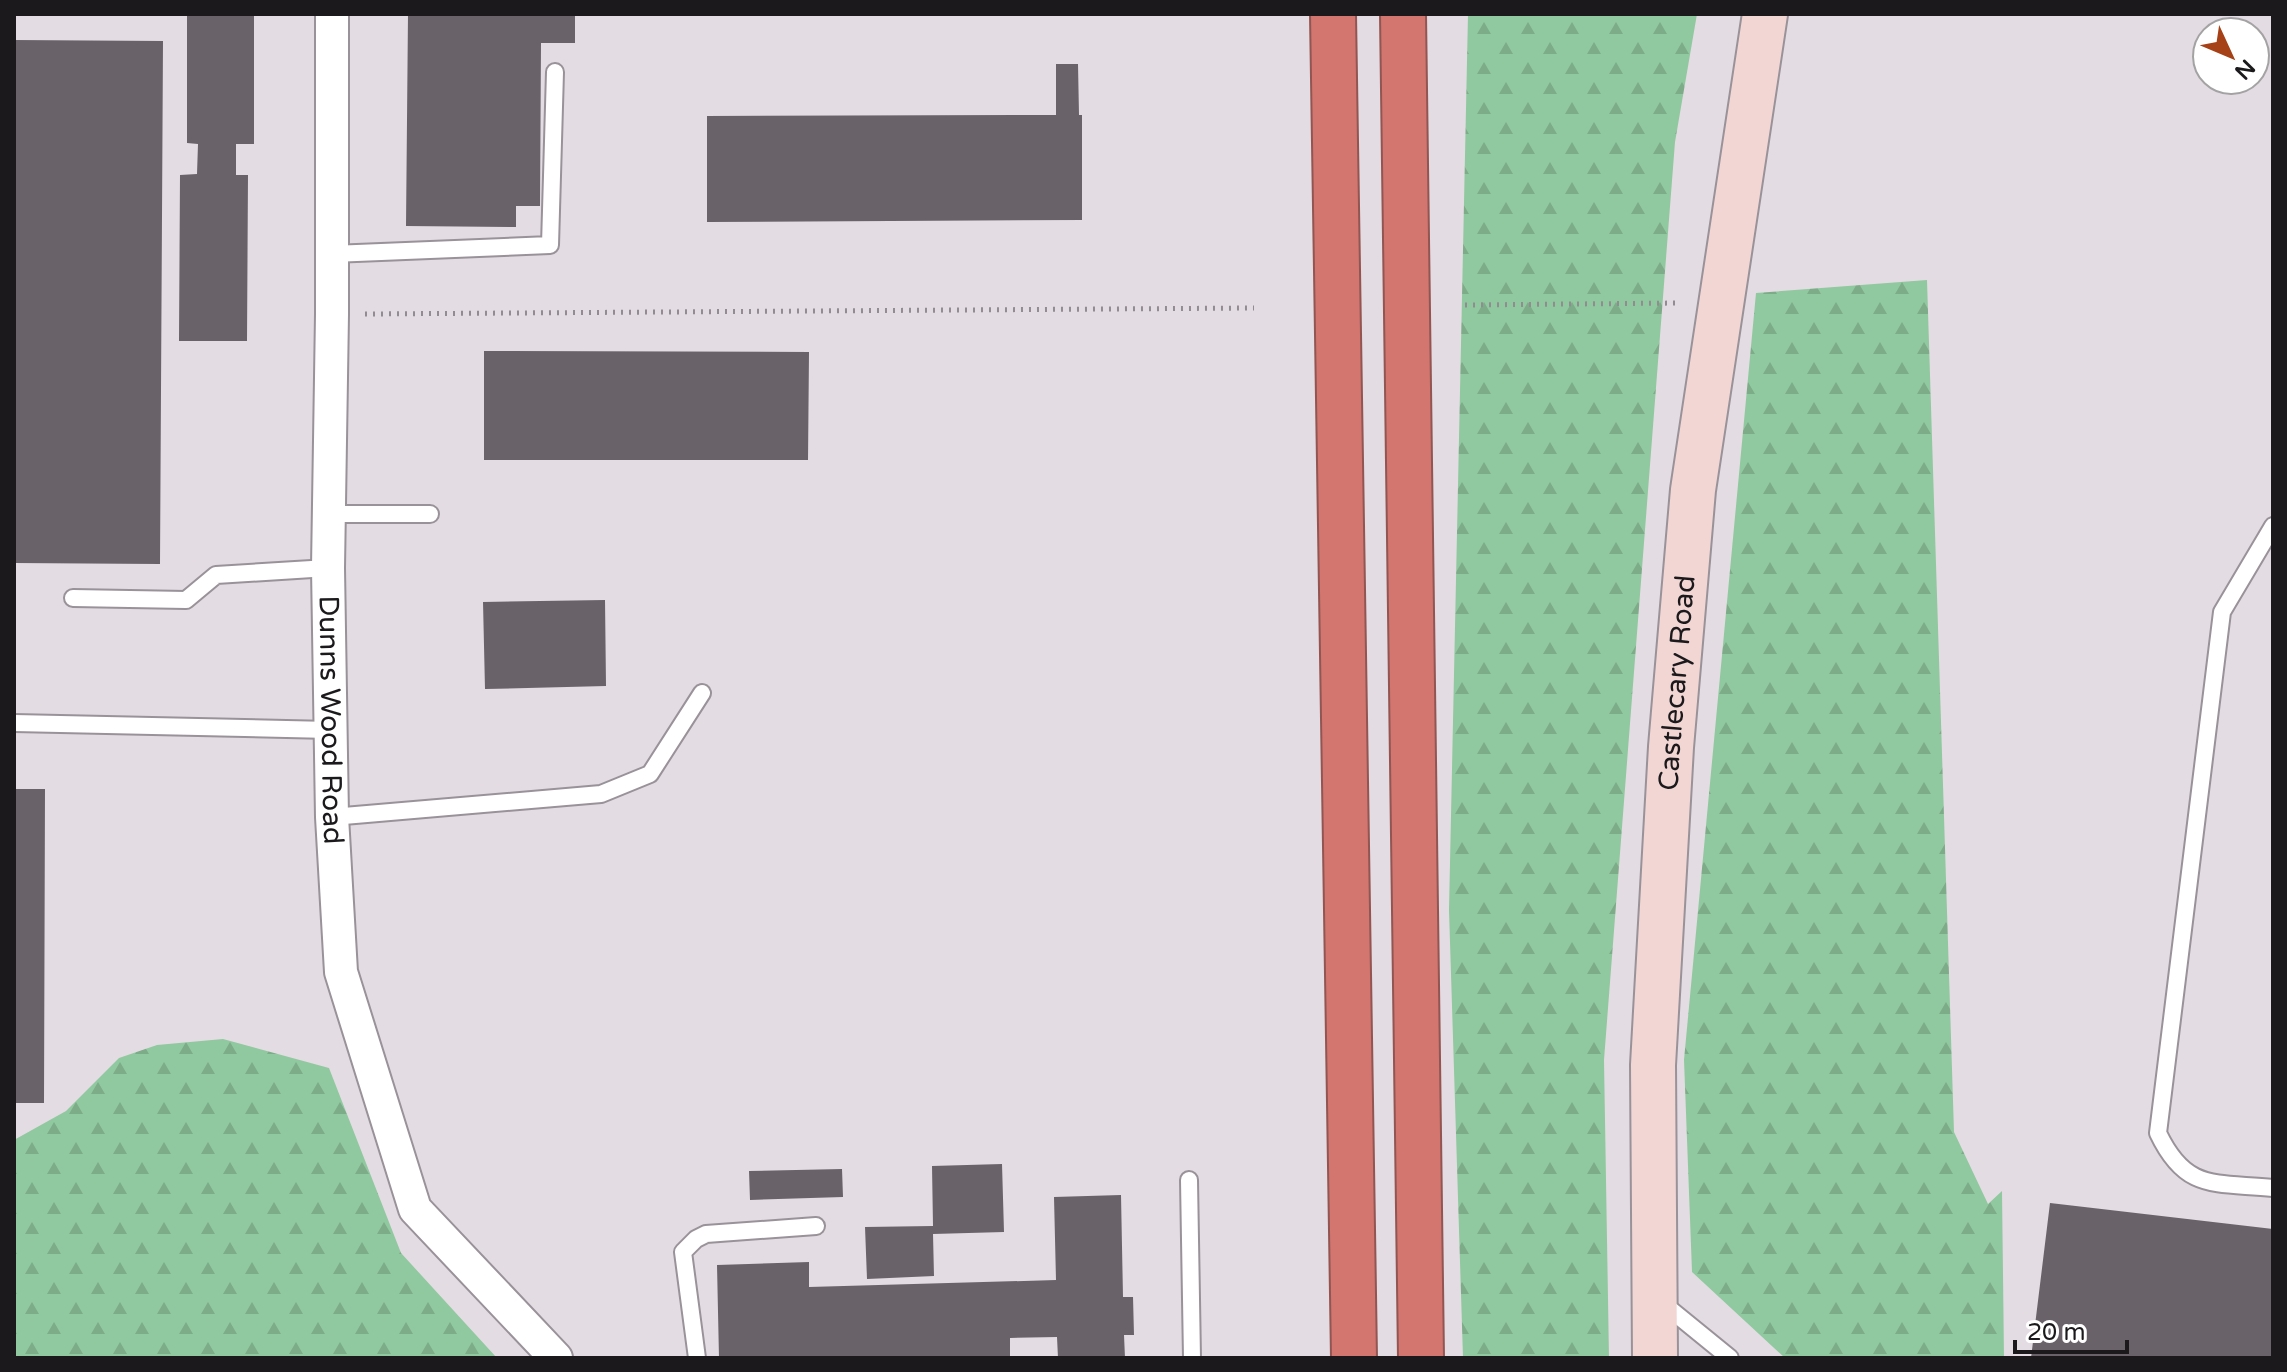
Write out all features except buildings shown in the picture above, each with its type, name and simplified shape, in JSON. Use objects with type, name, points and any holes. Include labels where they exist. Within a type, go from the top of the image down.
[{"type":"highway","points":[[1333,14],[1354,1358]]},
{"type":"highway","points":[[1403,14],[1421,1358]]},
{"type":"main road","name":"Castlecary Road","points":[[1655,1358],[1653,1065],[1671,747],[1693,490],[1765,14]]},
{"type":"street","name":"Dunns Wood Road","points":[[332,14],[328,568],[332,817],[341,972],[415,1209],[556,1358]]},
{"type":"lane","points":[[332,254],[550,245],[555,72]]},
{"type":"lane","points":[[329,514],[430,514]]},
{"type":"lane","points":[[2273,526],[2222,612],[2158,1133],[2169,1155],[2185,1173],[2203,1181],[2273,1188]]},
{"type":"lane","points":[[73,598],[186,600],[216,575],[328,568]]},
{"type":"lane","points":[[332,817],[601,794],[650,774],[702,693]]},
{"type":"lane","points":[[14,723],[330,730]]},
{"type":"lane","points":[[1189,1180],[1192,1358]]},
{"type":"lane","points":[[697,1358],[683,1252],[706,1234],[816,1226]]},
{"type":"lane","points":[[1654,1295],[1730,1358]]},
{"type":"path","points":[[1465,305],[1721,303]]},
{"type":"path","points":[[332,314],[1254,308]]},
{"type":"green space","points":[[1468,14],[1697,14],[1675,142],[1604,1060],[1609,1358],[1463,1358],[1449,910]]},
{"type":"green space","points":[[1927,280],[1954,1132],[1988,1204],[2002,1191],[2004,1358],[1785,1358],[1692,1272],[1684,1060],[1756,293]]},
{"type":"green space","points":[[223,1039],[329,1068],[401,1253],[497,1358],[14,1358],[14,1140],[66,1111],[119,1058],[157,1045]]}]
